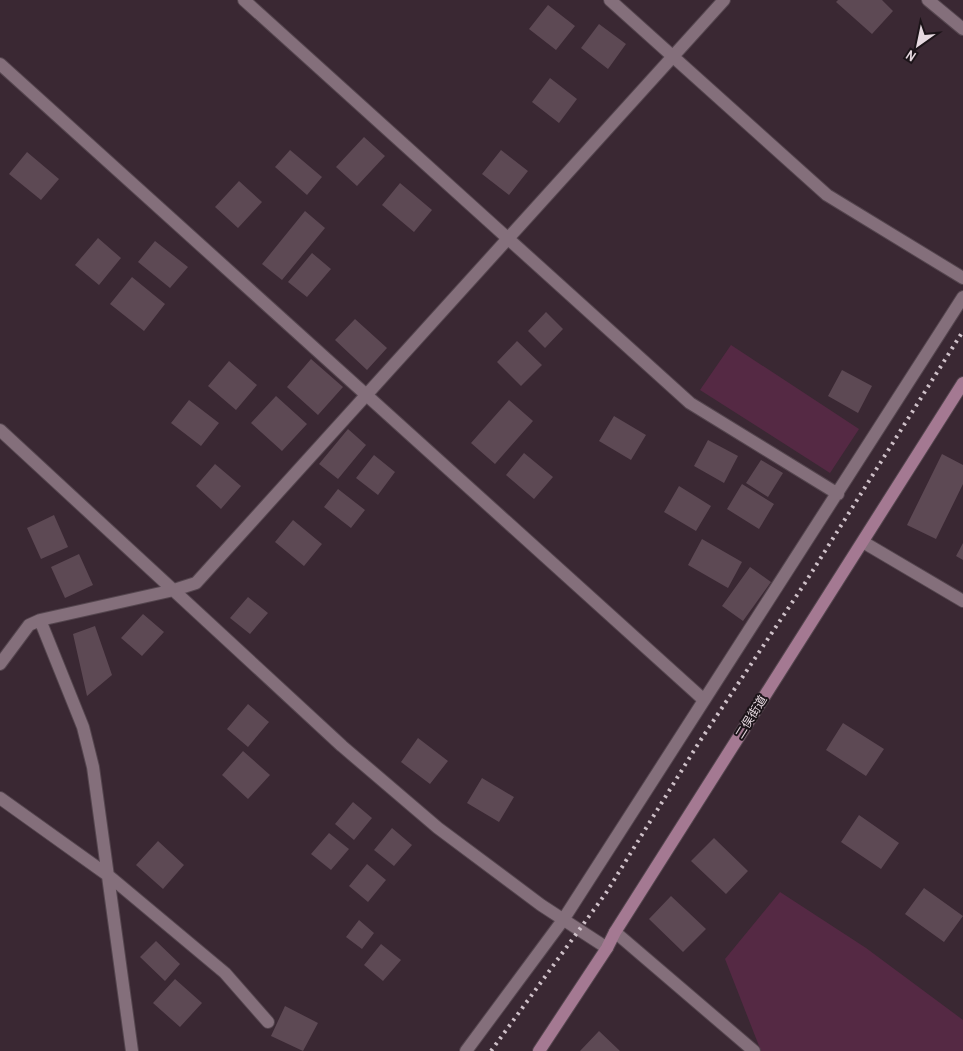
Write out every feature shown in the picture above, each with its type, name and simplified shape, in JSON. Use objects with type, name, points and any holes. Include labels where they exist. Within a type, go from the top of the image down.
[{"type":"street","points":[[244,0],[690,403],[838,494]]},
{"type":"street","points":[[610,0],[827,195],[963,278]]},
{"type":"street","points":[[0,664],[29,625],[40,620],[174,590],[196,583],[364,395],[724,0]]},
{"type":"street","points":[[928,0],[963,29]]},
{"type":"street","points":[[0,64],[364,395],[704,700]]},
{"type":"street","points":[[466,1051],[564,920],[963,297]]},
{"type":"street","name":"二俣街道","points":[[539,1051],[607,948],[615,932],[963,383]]},
{"type":"street","points":[[0,430],[342,746],[438,828],[564,920],[607,948]]},
{"type":"street","points":[[863,542],[963,601]]},
{"type":"street","points":[[40,620],[83,727],[93,767],[132,1051]]},
{"type":"street","points":[[0,798],[109,876],[225,973],[268,1022]]},
{"type":"street","points":[[615,932],[754,1051]]},
{"type":"shaded area","points":[[731,345],[859,429],[830,473],[700,390]]},
{"type":"shaded area","points":[[780,892],[866,948],[963,1020],[963,1051],[761,1051],[725,959]]},
{"type":"building","points":[[838,0],[882,0],[893,11],[872,34],[836,2]]},
{"type":"building","points":[[548,5],[575,26],[556,50],[529,29]]},
{"type":"building","points":[[599,24],[626,44],[608,69],[581,48]]},
{"type":"building","points":[[550,78],[577,99],[559,123],[532,102]]},
{"type":"building","points":[[364,137],[385,156],[357,186],[336,167]]},
{"type":"building","points":[[290,150],[322,177],[307,195],[275,167]]},
{"type":"building","points":[[501,150],[528,171],[509,195],[482,174]]},
{"type":"building","points":[[27,152],[59,179],[41,200],[9,174]]},
{"type":"building","points":[[239,181],[262,202],[238,228],[215,207]]},
{"type":"building","points":[[400,183],[432,210],[414,232],[382,205]]},
{"type":"building","points":[[305,211],[325,228],[282,280],[262,264]]},
{"type":"building","points":[[98,238],[121,258],[99,285],[75,265]]},
{"type":"building","points":[[155,241],[188,267],[170,288],[138,262]]},
{"type":"building","points":[[312,253],[331,269],[307,297],[288,282]]},
{"type":"building","points":[[132,277],[165,304],[144,331],[110,304]]},
{"type":"building","points":[[546,312],[563,329],[545,348],[528,331]]},
{"type":"building","points":[[355,319],[387,348],[367,370],[335,340]]},
{"type":"building","points":[[517,341],[542,365],[521,386],[497,362]]},
{"type":"building","points":[[311,359],[343,387],[318,415],[287,387]]},
{"type":"building","points":[[229,361],[257,385],[236,410],[208,386]]},
{"type":"building","points":[[842,370],[872,386],[858,413],[828,396]]},
{"type":"building","points":[[276,396],[307,424],[282,451],[251,423]]},
{"type":"building","points":[[189,400],[219,423],[201,446],[171,423]]},
{"type":"building","points":[[509,400],[533,421],[495,464],[471,443]]},
{"type":"building","points":[[614,416],[646,435],[631,460],[599,441]]},
{"type":"building","points":[[348,429],[366,445],[338,479],[319,464]]},
{"type":"building","points":[[708,440],[738,456],[724,483],[694,466]]},
{"type":"building","points":[[524,453],[553,477],[534,499],[506,475]]},
{"type":"building","points":[[942,454],[963,465],[963,484],[936,539],[907,525]]},
{"type":"building","points":[[374,455],[395,472],[378,495],[356,478]]},
{"type":"building","points":[[761,460],[783,473],[768,497],[746,483]]},
{"type":"building","points":[[215,464],[241,486],[221,509],[196,486]]},
{"type":"building","points":[[742,484],[774,504],[759,529],[727,509]]},
{"type":"building","points":[[679,486],[711,506],[696,531],[664,512]]},
{"type":"building","points":[[338,489],[365,510],[351,528],[324,507]]},
{"type":"building","points":[[54,515],[68,547],[41,559],[27,528]]},
{"type":"building","points":[[293,520],[322,544],[304,566],[275,542]]},
{"type":"building","points":[[702,539],[742,562],[728,588],[688,565]]},
{"type":"building","points":[[963,543],[963,560],[956,556]]},
{"type":"building","points":[[79,554],[93,585],[65,598],[51,567]]},
{"type":"building","points":[[750,567],[771,582],[743,621],[722,606]]},
{"type":"building","points":[[248,597],[268,613],[250,634],[230,618]]},
{"type":"building","points":[[143,614],[164,632],[142,656],[121,638]]},
{"type":"building","points":[[95,626],[112,675],[87,696],[73,634]]},
{"type":"building","points":[[248,704],[269,722],[248,747],[227,729]]},
{"type":"building","points":[[843,723],[884,749],[866,776],[826,750]]},
{"type":"building","points":[[418,738],[448,761],[430,784],[401,762]]},
{"type":"building","points":[[243,751],[270,775],[248,799],[222,775]]},
{"type":"building","points":[[482,778],[514,797],[499,822],[467,803]]},
{"type":"building","points":[[353,802],[372,818],[354,840],[335,824]]},
{"type":"building","points":[[859,815],[899,843],[881,869],[841,842]]},
{"type":"building","points":[[392,828],[412,845],[394,866],[374,850]]},
{"type":"building","points":[[329,833],[349,849],[331,870],[311,854]]},
{"type":"building","points":[[714,838],[748,871],[726,894],[691,861]]},
{"type":"building","points":[[158,841],[184,865],[163,889],[136,865]]},
{"type":"building","points":[[367,864],[386,880],[368,902],[349,886]]},
{"type":"building","points":[[924,888],[963,916],[944,942],[905,914]]},
{"type":"building","points":[[671,896],[706,929],[683,952],[649,919]]},
{"type":"building","points":[[359,920],[374,933],[362,949],[346,937]]},
{"type":"building","points":[[156,941],[180,964],[165,981],[140,957]]},
{"type":"building","points":[[381,944],[401,960],[383,981],[364,965]]},
{"type":"building","points":[[175,979],[202,1003],[180,1027],[153,1003]]},
{"type":"building","points":[[285,1006],[318,1023],[303,1051],[271,1036]]},
{"type":"building","points":[[599,1031],[620,1051],[580,1051]]},
{"type":"railway","points":[[491,1051],[606,893],[698,744],[805,583],[963,331]]}]
